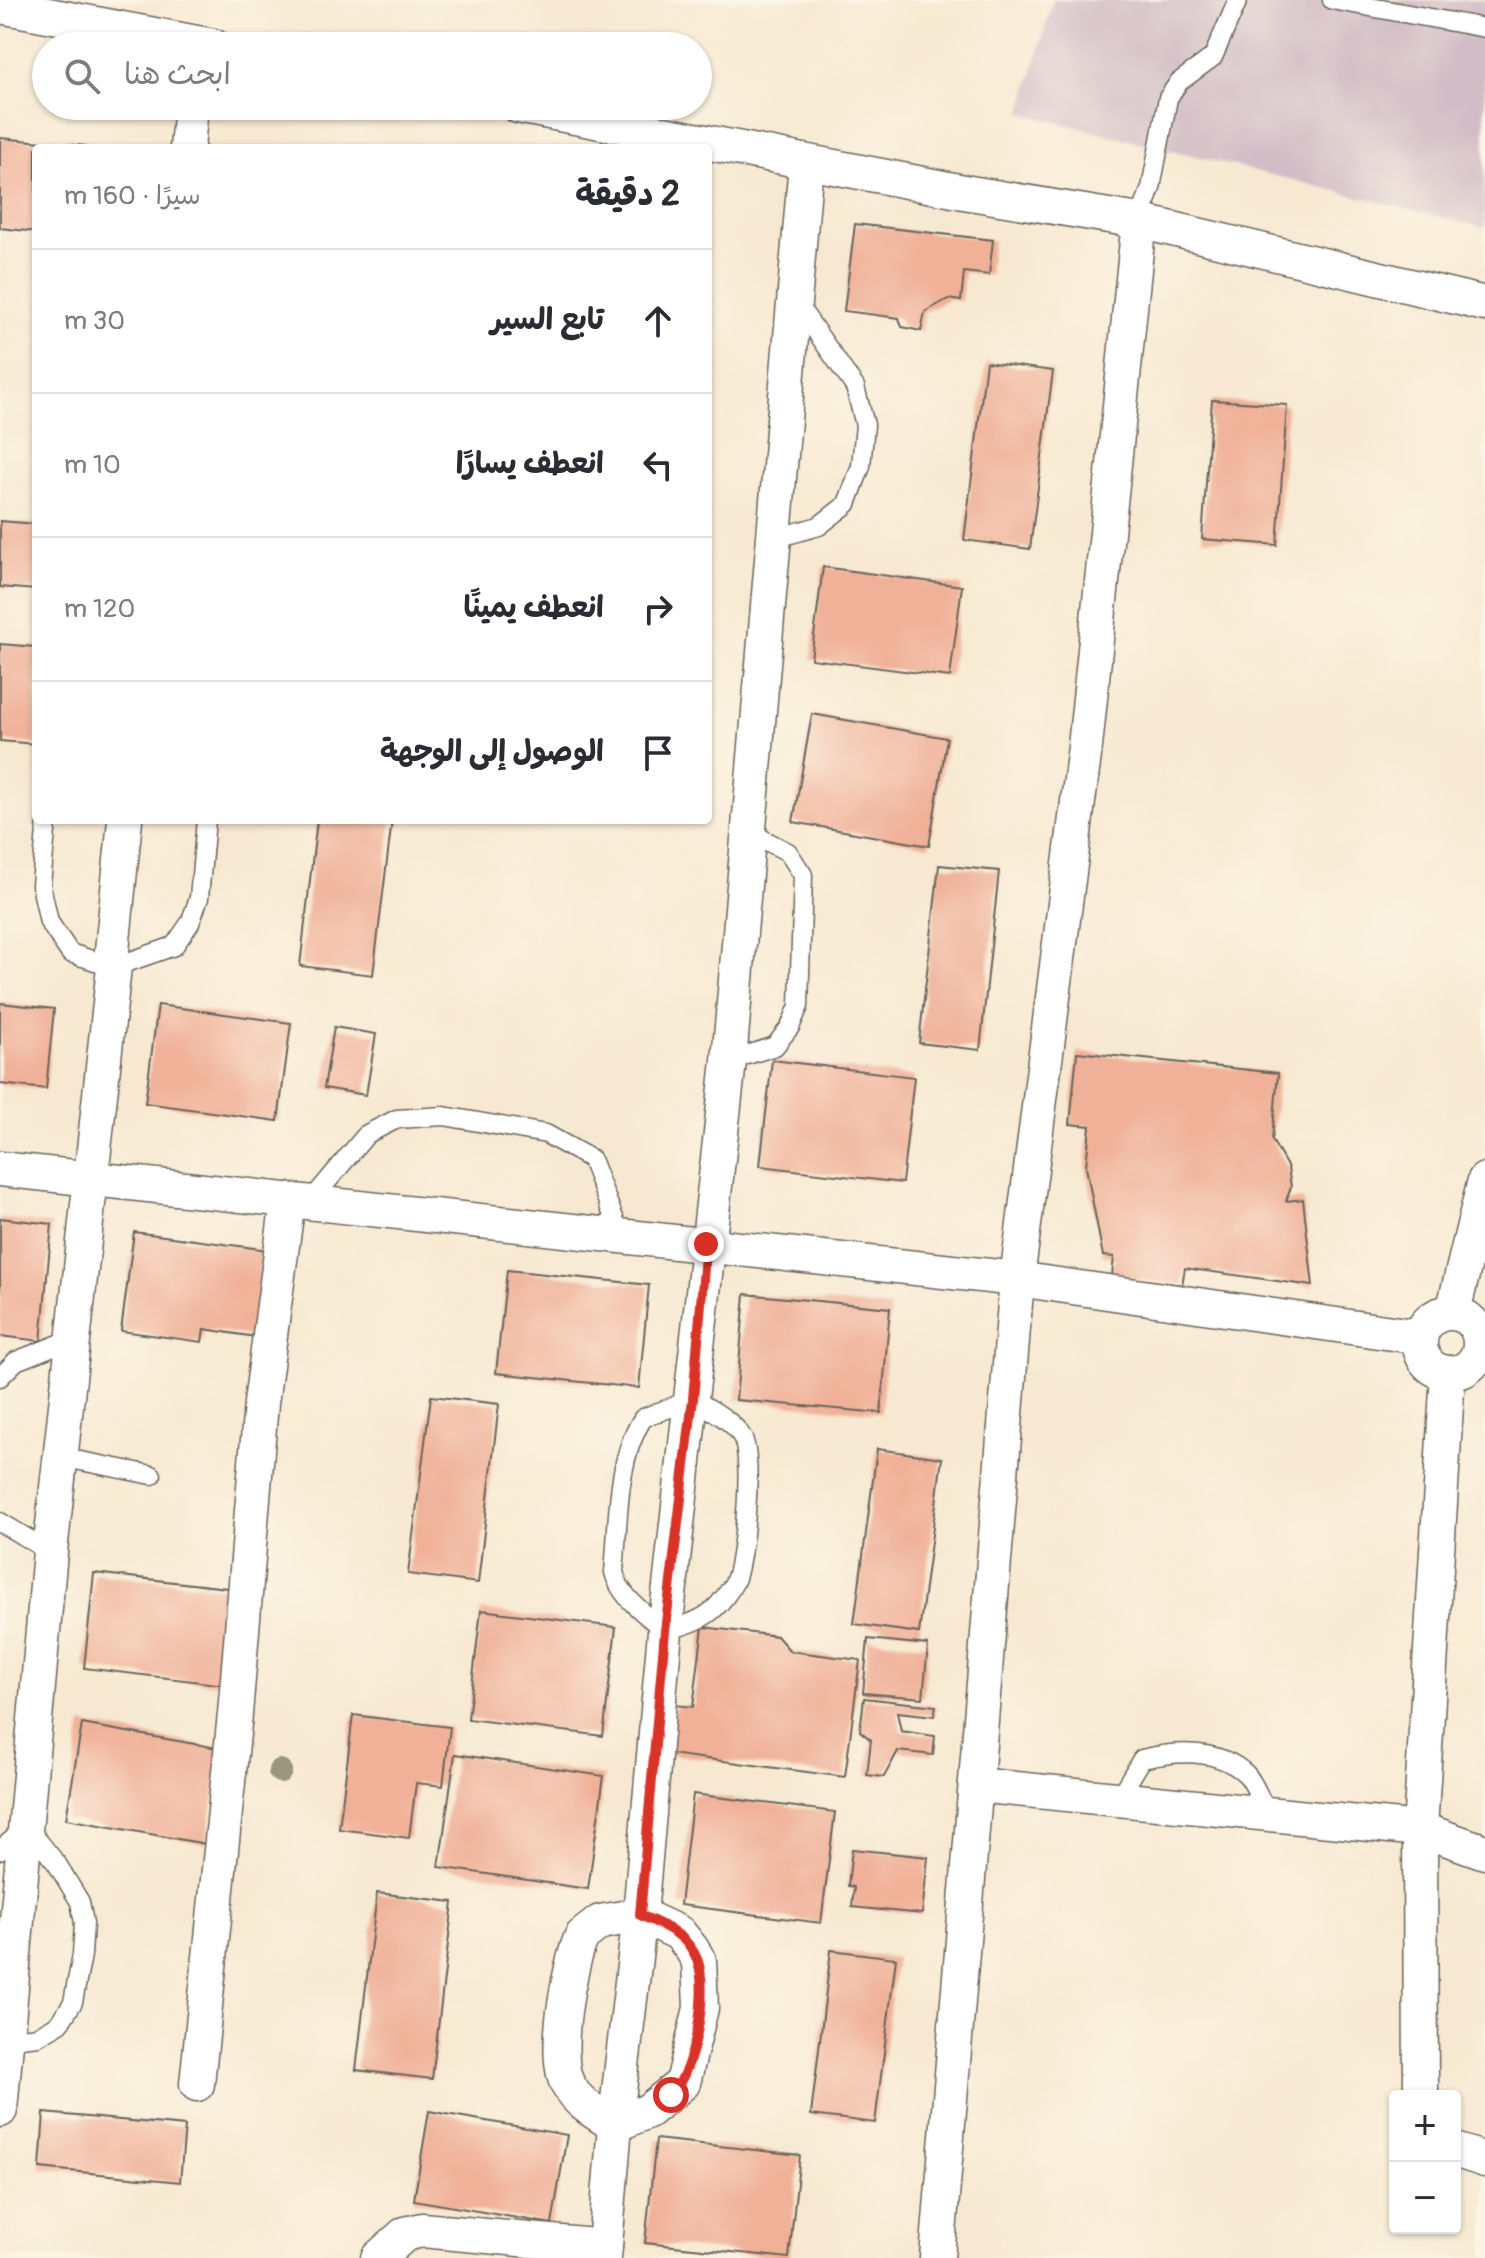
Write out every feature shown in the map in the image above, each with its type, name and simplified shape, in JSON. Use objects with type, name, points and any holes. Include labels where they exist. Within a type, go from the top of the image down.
[{"type":"street","points":[[0,6],[135,32]]},
{"type":"street","points":[[187,144],[190,120]]},
{"type":"street","points":[[589,120],[710,144]]},
{"type":"street","points":[[712,144],[1139,221],[1485,304]]},
{"type":"street","points":[[378,2258],[405,2234],[422,2230],[605,2252],[615,2125],[640,1915],[665,1631],[693,1399],[706,1244],[729,1061],[806,163]]},
{"type":"street","points":[[937,2258],[1017,1279],[1085,747],[1139,221]]},
{"type":"street","points":[[0,2110],[3,2041],[27,1827],[50,1552],[93,1179],[125,824]]},
{"type":"street","points":[[0,1169],[1017,1279],[1420,1337]]},
{"type":"street","points":[[1453,1312],[1485,1180]]},
{"type":"street","points":[[197,2084],[235,1714],[261,1403],[299,1201]]},
{"type":"street","points":[[1453,1312],[1465,1316],[1474,1325],[1482,1351],[1468,1367],[1448,1373],[1426,1361],[1420,1337],[1432,1318],[1453,1312]]},
{"type":"street","points":[[1421,2090],[1420,1829],[1448,1373]]},
{"type":"street","points":[[976,1785],[1420,1829],[1485,1852]]},
{"type":"street","points":[[640,1915],[679,1933],[691,1948],[699,1961],[701,2008],[683,2083],[648,2111],[615,2125],[589,2109],[567,2084],[562,2071],[564,2015],[582,1936],[600,1922],[640,1915]]},
{"type":"street","points":[[1461,2152],[1485,2160]]},
{"type":"lane","points":[[1139,221],[1151,188],[1168,98],[1179,82],[1213,57],[1238,0]]},
{"type":"lane","points":[[1332,0],[1485,28]]},
{"type":"lane","points":[[773,539],[819,526],[847,504],[861,466],[865,425],[855,387],[794,299]]},
{"type":"lane","points":[[47,824],[41,885],[49,922],[70,953],[114,967],[174,946],[190,923],[199,898],[206,824]]},
{"type":"lane","points":[[729,1061],[775,1046],[790,1027],[799,1006],[803,875],[788,852],[747,831]]},
{"type":"lane","points":[[299,1201],[367,1134],[397,1119],[444,1116],[546,1134],[591,1159],[621,1236]]},
{"type":"lane","points":[[0,1377],[16,1361],[74,1338]]},
{"type":"lane","points":[[693,1399],[726,1421],[743,1437],[748,1472],[744,1529],[735,1579],[720,1603],[702,1619],[665,1631],[634,1604],[616,1581],[614,1572],[624,1470],[627,1450],[643,1418],[693,1399]]},
{"type":"lane","points":[[60,1457],[152,1475]]},
{"type":"lane","points":[[0,1522],[50,1552]]},
{"type":"lane","points":[[1118,1799],[1142,1759],[1173,1751],[1213,1757],[1246,1775],[1267,1814]]},
{"type":"lane","points":[[0,1850],[27,1827],[57,1864],[80,1902],[84,1923],[82,1955],[73,2002],[60,2023],[38,2036],[3,2041]]},
{"type":"shaded area","points":[[1053,0],[1485,0],[1485,228],[1021,113]]},
{"type":"building","points":[[0,138],[64,144],[32,144],[32,232],[0,228]]},
{"type":"building","points":[[855,224],[993,240],[989,275],[964,272],[961,301],[948,299],[925,312],[921,331],[902,327],[899,318],[844,311]]},
{"type":"building","points":[[986,362],[1053,371],[1030,549],[964,540]]},
{"type":"building","points":[[1212,400],[1287,405],[1277,545],[1202,539]]},
{"type":"building","points":[[0,521],[32,524],[32,590],[0,587]]},
{"type":"building","points":[[823,567],[962,586],[950,677],[811,659]]},
{"type":"building","points":[[0,644],[32,647],[32,744],[0,741]]},
{"type":"building","points":[[812,714],[947,738],[929,846],[793,822]]},
{"type":"building","points":[[317,824],[392,824],[373,975],[300,966]]},
{"type":"building","points":[[939,865],[999,871],[980,1050],[919,1043]]},
{"type":"building","points":[[0,1003],[54,1009],[46,1089],[0,1084]]},
{"type":"building","points":[[158,1005],[291,1023],[278,1121],[145,1103]]},
{"type":"building","points":[[334,1027],[376,1034],[366,1095],[324,1088]]},
{"type":"building","points":[[1077,1052],[1278,1073],[1272,1140],[1288,1168],[1291,1187],[1286,1201],[1303,1199],[1313,1286],[1185,1268],[1182,1285],[1112,1276],[1114,1257],[1103,1256],[1086,1167],[1090,1126],[1070,1124]]},
{"type":"building","points":[[772,1060],[914,1077],[902,1183],[760,1166]]},
{"type":"building","points":[[0,1218],[52,1224],[41,1341],[0,1336]]},
{"type":"building","points":[[134,1232],[268,1250],[256,1337],[204,1329],[202,1342],[121,1331]]},
{"type":"building","points":[[507,1270],[649,1285],[639,1388],[496,1373]]},
{"type":"building","points":[[745,1294],[890,1308],[881,1413],[736,1400]]},
{"type":"building","points":[[431,1396],[499,1404],[478,1583],[408,1574]]},
{"type":"building","points":[[877,1449],[942,1458],[919,1633],[854,1624]]},
{"type":"building","points":[[94,1573],[236,1589],[225,1685],[84,1668]]},
{"type":"building","points":[[481,1610],[616,1627],[603,1736],[468,1719]]},
{"type":"building","points":[[703,1627],[777,1636],[790,1651],[860,1660],[845,1777],[669,1754],[675,1705],[693,1707]]},
{"type":"building","points":[[868,1639],[928,1645],[923,1698],[863,1693]]},
{"type":"building","points":[[864,1698],[936,1706],[934,1716],[897,1712],[901,1731],[935,1736],[933,1755],[898,1751],[884,1777],[867,1775],[871,1740],[860,1731]]},
{"type":"building","points":[[353,1715],[450,1727],[443,1786],[416,1783],[409,1838],[339,1829]]},
{"type":"building","points":[[82,1724],[223,1749],[206,1844],[66,1819]]},
{"type":"building","points":[[455,1754],[604,1776],[588,1889],[439,1867]]},
{"type":"building","points":[[693,1794],[835,1812],[821,1923],[680,1905]]},
{"type":"building","points":[[852,1849],[928,1857],[922,1914],[852,1907],[854,1887],[848,1886]]},
{"type":"building","points":[[377,1893],[453,1902],[432,2079],[356,2070]]},
{"type":"building","points":[[831,1950],[896,1958],[875,2123],[811,2115]]},
{"type":"building","points":[[429,2111],[567,2135],[552,2224],[414,2200]]},
{"type":"building","points":[[44,2113],[185,2126],[180,2182],[40,2168]]},
{"type":"building","points":[[656,2139],[800,2155],[789,2258],[645,2243]]},
{"type":"route","points":[[671,2095],[683,2083],[689,2066],[701,2008],[699,1961],[679,1933],[640,1915],[665,1631],[693,1399],[706,1244]]}]
